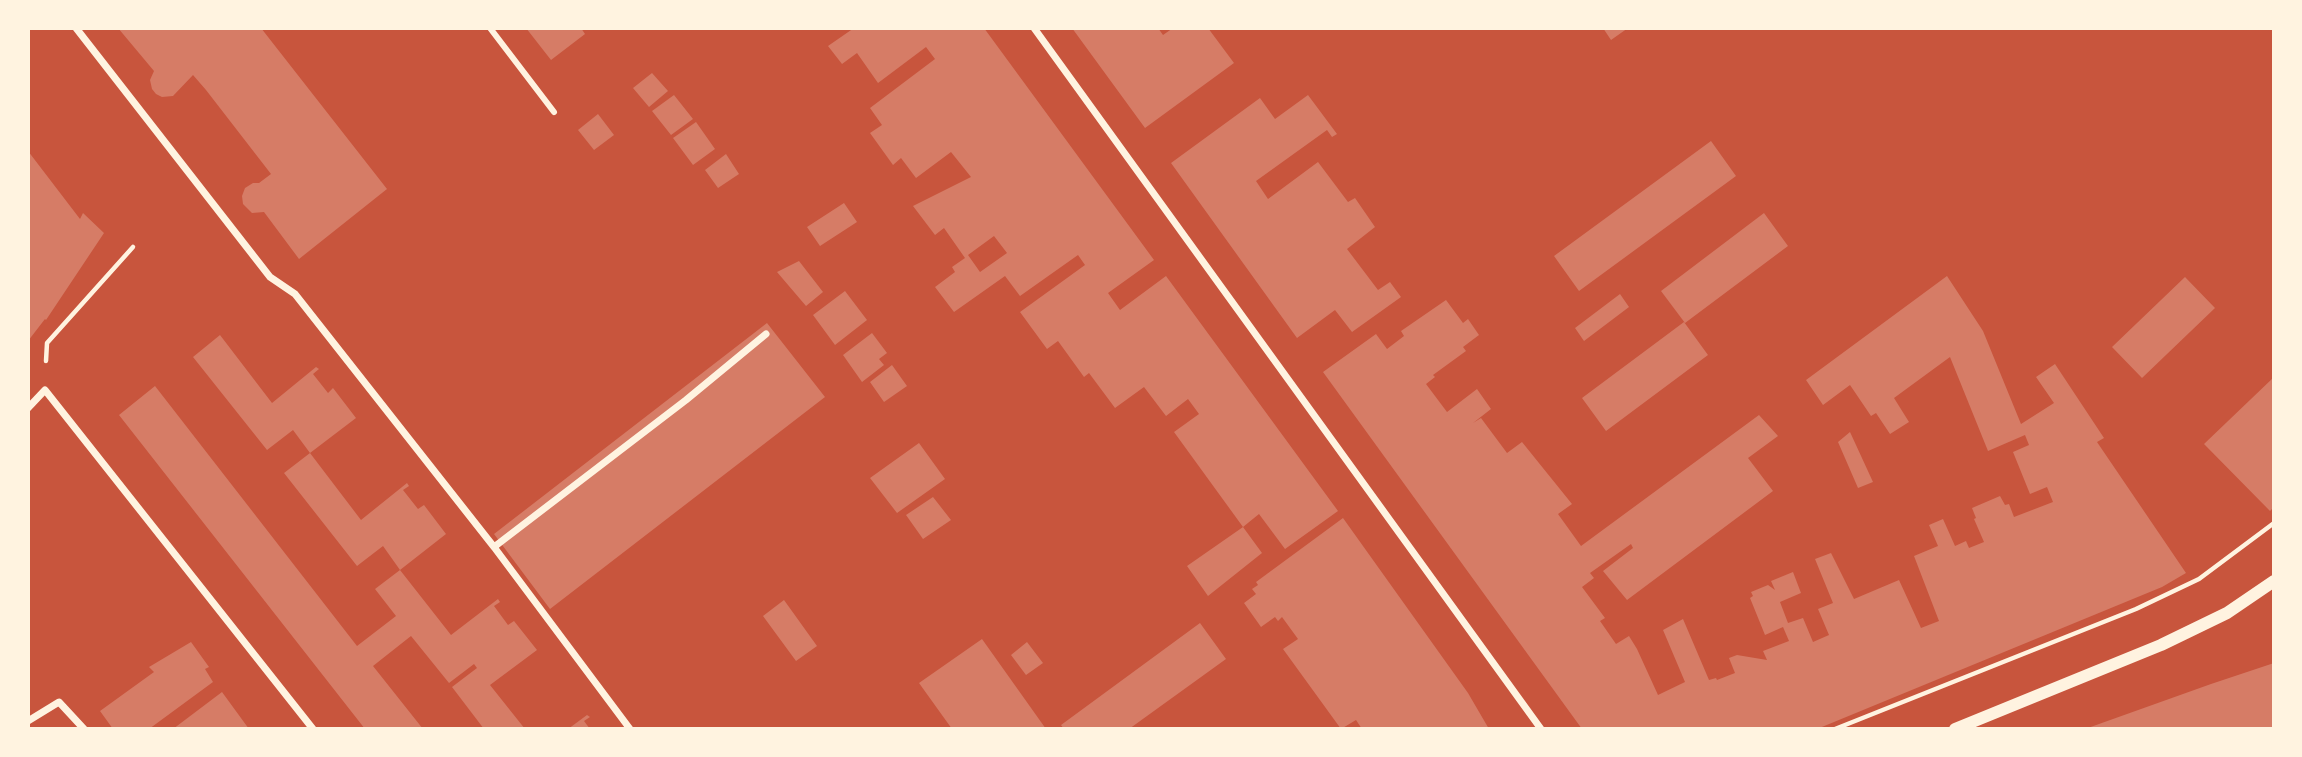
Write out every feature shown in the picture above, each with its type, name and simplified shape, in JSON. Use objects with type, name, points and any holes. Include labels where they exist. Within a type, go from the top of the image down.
[{"type":"street","points":[[76,28],[270,277],[295,294],[494,547],[630,729]]},
{"type":"street","points":[[490,28],[554,112]]},
{"type":"street","points":[[1034,28],[1541,729]]},
{"type":"street","points":[[494,547],[686,400],[766,334]]},
{"type":"street","points":[[28,408],[45,390],[313,729]]},
{"type":"street","points":[[1955,729],[2161,645],[2227,613],[2274,580]]},
{"type":"street","points":[[28,721],[59,702],[84,729]]},
{"type":"path","points":[[45,390],[47,344],[133,247]]},
{"type":"path","points":[[1835,729],[2136,609],[2199,579],[2274,523]]},
{"type":"building","points":[[118,28],[261,28],[387,189],[299,259],[264,212],[252,213],[243,204],[245,188],[259,183],[271,174],[206,90],[193,75],[173,96],[162,97],[156,94],[150,80],[154,71]]},
{"type":"building","points":[[526,28],[581,28],[585,34],[551,60]]},
{"type":"building","points":[[854,28],[984,28],[1154,260],[1108,293],[1120,310],[1166,276],[1338,511],[1285,549],[1259,514],[1243,527],[1174,432],[1199,414],[1188,399],[1166,416],[1144,387],[1115,408],[1089,373],[1084,377],[1058,341],[1047,349],[1020,312],[1085,265],[1078,255],[1020,296],[1005,276],[954,312],[935,287],[955,272],[952,267],[965,258],[944,228],[935,235],[913,206],[971,177],[951,152],[916,178],[901,158],[893,165],[870,133],[882,125],[870,108],[935,59],[926,47],[878,83],[857,53],[842,64],[828,46]],"holes":[[[994,236],[1007,253],[980,272],[968,255]]]},
{"type":"building","points":[[1072,28],[1158,28],[1163,35],[1173,28],[1208,28],[1234,63],[1145,128]]},
{"type":"building","points":[[1603,28],[1628,28],[1611,40]]},
{"type":"building","points":[[652,73],[668,91],[649,107],[633,88]]},
{"type":"building","points":[[674,95],[693,119],[671,135],[652,111]]},
{"type":"building","points":[[1308,95],[1337,134],[1332,137],[1327,130],[1256,181],[1268,199],[1318,162],[1348,202],[1355,198],[1375,227],[1347,249],[1378,290],[1390,282],[1401,297],[1352,332],[1335,310],[1297,338],[1171,163],[1260,98],[1275,119]]},
{"type":"building","points":[[598,114],[614,135],[594,150],[578,130]]},
{"type":"building","points":[[696,122],[715,149],[693,165],[673,138]]},
{"type":"building","points":[[1711,141],[1736,176],[1579,291],[1554,256]]},
{"type":"building","points":[[28,151],[80,219],[83,213],[104,233],[46,320],[28,341]]},
{"type":"building","points":[[726,154],[739,174],[718,188],[705,170]]},
{"type":"building","points":[[844,203],[857,222],[820,246],[807,227]]},
{"type":"building","points":[[1764,213],[1788,246],[1685,323],[1661,291]]},
{"type":"building","points":[[799,261],[823,292],[806,306],[777,272]]},
{"type":"building","points":[[1947,276],[1983,331],[2021,424],[2054,403],[2036,377],[2055,364],[2104,438],[2097,442],[2186,573],[2162,587],[1817,729],[1582,729],[1323,372],[1376,334],[1387,349],[1404,336],[1401,331],[1446,300],[1463,323],[1468,319],[1479,335],[1463,347],[1466,351],[1433,375],[1435,377],[1426,384],[1447,412],[1477,389],[1491,409],[1473,423],[1481,418],[1507,453],[1522,442],[1572,504],[1558,514],[1581,546],[1759,415],[1778,436],[1748,458],[1773,491],[1627,600],[1603,571],[1633,548],[1631,544],[1590,573],[1594,578],[1582,587],[1605,618],[1600,621],[1616,644],[1629,636],[1658,695],[1685,682],[1663,630],[1683,619],[1709,680],[1735,673],[1729,658],[1737,655],[1767,660],[1763,651],[1789,641],[1783,627],[1765,635],[1750,598],[1753,596],[1751,592],[1768,585],[1775,590],[1771,581],[1793,572],[1801,593],[1780,602],[1788,623],[1803,618],[1813,642],[1829,635],[1818,609],[1833,603],[1815,559],[1831,553],[1854,599],[1899,580],[1921,628],[1939,621],[1914,556],[1938,546],[1929,525],[1943,519],[1955,546],[1966,541],[1969,548],[1984,542],[1972,508],[2000,496],[2005,505],[2009,504],[2014,517],[2053,502],[2047,487],[2030,494],[2013,452],[2029,445],[2025,435],[1988,451],[1950,357],[1894,398],[1909,422],[1890,434],[1876,413],[1871,416],[1850,385],[1823,405],[1806,380]]},
{"type":"building","points":[[2185,277],[2215,308],[2142,378],[2112,347]]},
{"type":"building","points":[[845,291],[867,320],[835,345],[813,315]]},
{"type":"building","points":[[1620,294],[1629,307],[1584,341],[1575,328]]},
{"type":"building","points":[[1684,322],[1708,355],[1606,431],[1582,398]]},
{"type":"building","points":[[767,323],[825,397],[550,609],[494,534]]},
{"type":"building","points":[[872,333],[887,353],[879,359],[884,365],[862,382],[843,355]]},
{"type":"building","points":[[220,335],[272,403],[316,367],[319,369],[313,374],[328,393],[333,388],[356,418],[310,453],[293,430],[267,450],[193,357]]},
{"type":"building","points":[[892,365],[907,386],[884,402],[870,382]]},
{"type":"building","points":[[2274,377],[2274,507],[2270,511],[2204,444]]},
{"type":"building","points":[[155,386],[357,646],[396,616],[375,589],[400,570],[451,635],[498,599],[500,602],[494,606],[508,625],[514,621],[537,650],[490,685],[525,729],[484,729],[452,687],[477,668],[474,664],[449,683],[411,636],[373,666],[423,729],[365,729],[119,415]]},
{"type":"building","points":[[1850,432],[1873,482],[1858,488],[1838,442]]},
{"type":"building","points":[[919,443],[945,479],[897,513],[870,478]]},
{"type":"building","points":[[310,453],[361,520],[407,483],[409,486],[403,490],[418,509],[424,505],[446,534],[400,570],[383,546],[357,566],[284,473]]},
{"type":"building","points":[[933,497],[951,520],[923,539],[906,515]]},
{"type":"building","points":[[1343,518],[1468,693],[1489,729],[1362,729],[1356,720],[1341,729],[1283,649],[1298,639],[1282,617],[1278,621],[1275,617],[1261,627],[1244,603],[1256,594],[1252,589],[1258,585],[1256,582]]},
{"type":"building","points":[[1243,527],[1262,553],[1208,596],[1187,566]]},
{"type":"building","points":[[784,600],[817,646],[796,661],[763,616]]},
{"type":"building","points":[[1200,623],[1226,659],[1129,729],[1064,729],[1061,725]]},
{"type":"building","points":[[982,639],[1046,729],[952,729],[919,683]]},
{"type":"building","points":[[191,642],[209,667],[205,669],[213,682],[149,729],[113,729],[100,711],[154,672],[149,667]]},
{"type":"building","points":[[1027,642],[1043,663],[1026,675],[1011,655]]},
{"type":"building","points":[[2274,663],[2274,729],[2085,729],[2211,684]]},
{"type":"building","points":[[222,692],[249,729],[173,729]]},
{"type":"building","points":[[587,715],[590,717],[584,721],[590,729],[568,729]]}]
